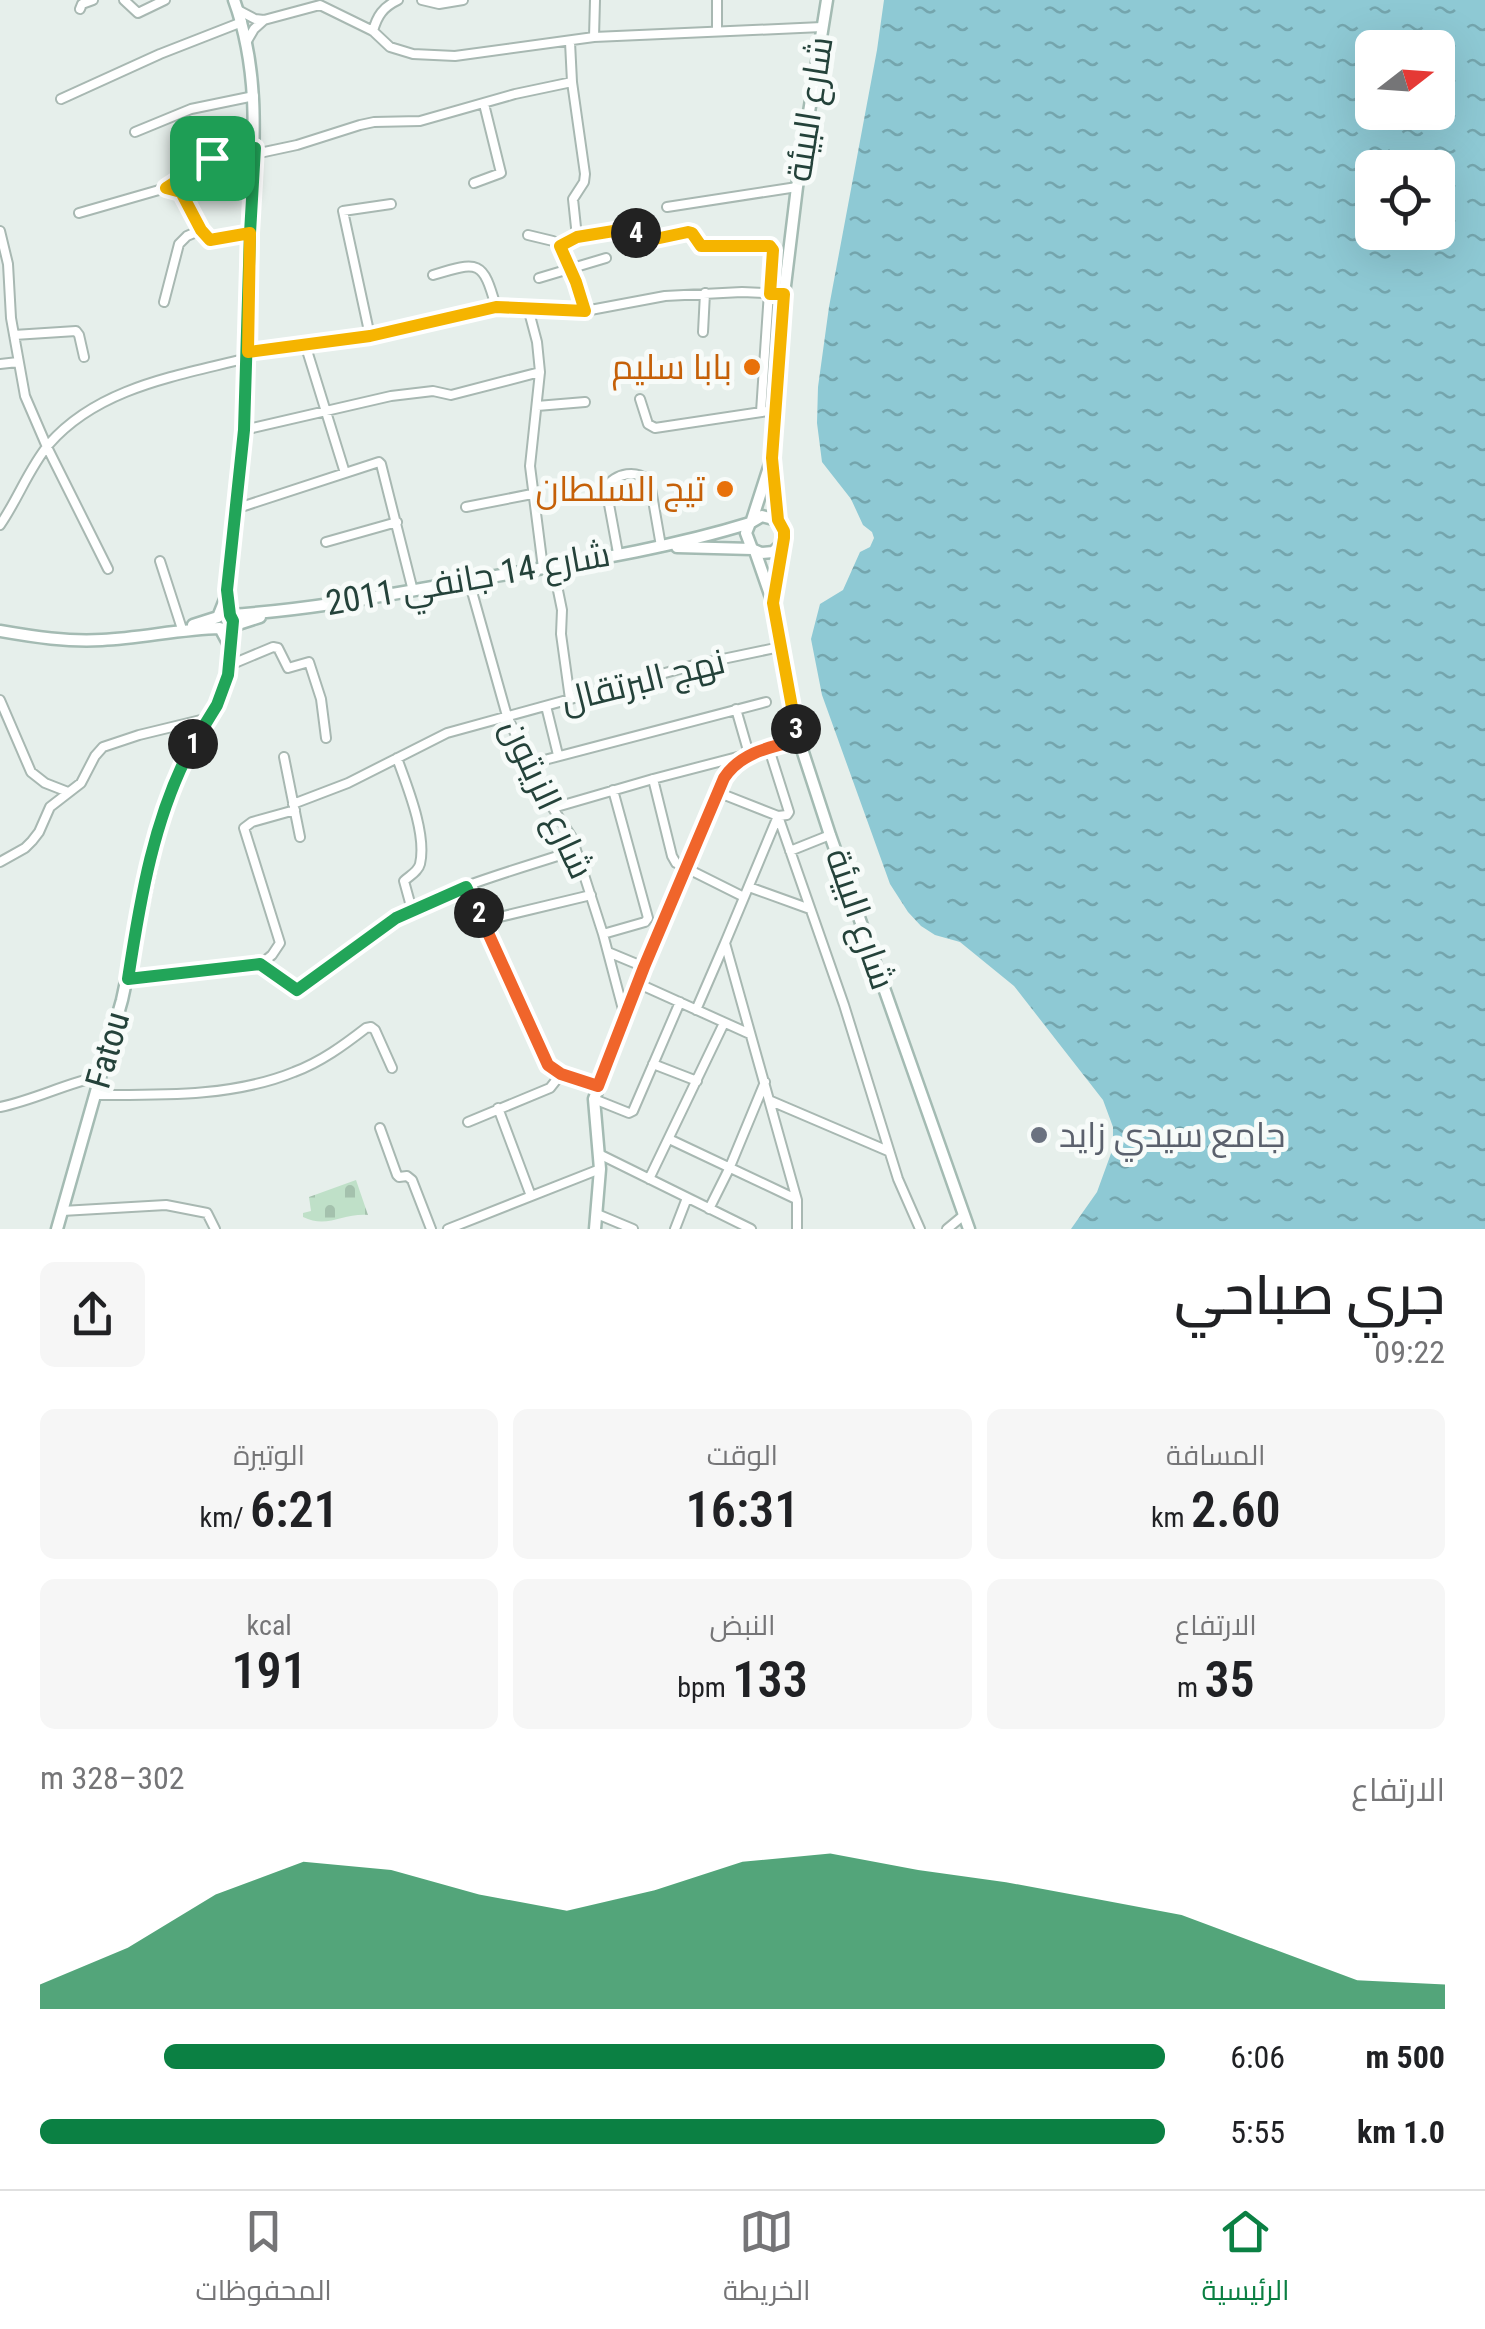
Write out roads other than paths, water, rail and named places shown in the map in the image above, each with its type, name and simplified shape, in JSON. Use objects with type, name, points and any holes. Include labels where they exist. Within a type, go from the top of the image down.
[{"type":"main road","name":"شارع البيئة","points":[[778,520],[772,458],[784,294],[827,0]]},
{"type":"main road","name":"Fatou","points":[[58,1229],[128,979],[157,837],[179,772],[222,694],[230,664],[225,621],[244,430],[255,151],[247,41],[236,5]]},
{"type":"main road","name":"شارع البيئة","points":[[751,521],[772,458]]},
{"type":"main road","points":[[768,515],[778,520],[784,531],[778,549],[767,554],[754,550],[746,533],[751,521],[768,515]]},
{"type":"main road","name":"شارع 14 جانفي 2011","points":[[0,631],[58,640],[130,638],[660,546],[751,521]]},
{"type":"main road","name":"شارع البيئة","points":[[773,603],[782,544]]},
{"type":"main road","name":"شارع 14 جانفي 2011","points":[[660,546],[754,550]]},
{"type":"main road","name":"شارع البيئة","points":[[754,550],[773,603],[799,740],[969,1229]]},
{"type":"main road","points":[[595,1229],[600,1170],[594,1100],[717,792],[728,770],[749,754],[799,740]]},
{"type":"street","points":[[80,9],[93,0]]},
{"type":"street","points":[[124,0],[138,14],[165,0]]},
{"type":"street","points":[[372,31],[381,12],[398,0]]},
{"type":"street","points":[[422,0],[439,4],[463,0]]},
{"type":"street","points":[[594,38],[595,0]]},
{"type":"street","points":[[717,0],[717,30]]},
{"type":"street","points":[[236,5],[254,19],[264,20],[321,2],[400,52],[433,56],[594,38],[822,27]]},
{"type":"street","points":[[247,41],[264,20]]},
{"type":"street","points":[[61,99],[242,22]]},
{"type":"street","points":[[570,42],[585,164],[584,182],[573,199],[577,237]]},
{"type":"street","points":[[79,213],[166,188],[212,158],[374,122],[420,120],[572,82]]},
{"type":"street","points":[[135,132],[180,112],[254,96]]},
{"type":"street","points":[[474,183],[501,174],[484,104]]},
{"type":"street","points":[[667,207],[797,187]]},
{"type":"street","points":[[166,188],[181,192],[210,240],[250,233]]},
{"type":"street","points":[[370,336],[343,211],[391,204]]},
{"type":"street","points":[[560,246],[577,237],[632,228],[641,242],[688,232],[701,246],[770,246],[773,250],[761,412]]},
{"type":"street","points":[[0,230],[25,396],[108,569]]},
{"type":"street","points":[[164,302],[179,244],[201,230]]},
{"type":"street","points":[[528,235],[560,246],[585,311]]},
{"type":"street","points":[[539,278],[606,258]]},
{"type":"street","points":[[434,275],[462,266],[483,271],[496,307]]},
{"type":"street","points":[[703,332],[705,293]]},
{"type":"street","points":[[0,525],[47,446],[78,418],[125,391],[247,355],[370,336],[496,307],[585,311],[664,296],[784,294]]},
{"type":"street","points":[[528,308],[540,372],[530,459],[532,494],[562,610],[561,634],[570,699]]},
{"type":"street","points":[[0,330],[76,331],[84,357]]},
{"type":"street","points":[[305,344],[346,474]]},
{"type":"street","points":[[0,364],[18,362]]},
{"type":"street","points":[[244,430],[391,396],[433,392],[451,395],[540,372]]},
{"type":"street","points":[[640,399],[648,424],[655,428],[775,410]]},
{"type":"street","points":[[537,406],[586,402]]},
{"type":"street","points":[[235,509],[382,464],[412,591]]},
{"type":"street","points":[[618,553],[607,482],[637,473],[650,483],[660,546]]},
{"type":"street","points":[[466,506],[532,494]]},
{"type":"street","points":[[326,542],[397,522]]},
{"type":"street","points":[[160,561],[182,629]]},
{"type":"street","name":"شارع الزيتون","points":[[469,581],[507,716],[576,850],[625,1018]]},
{"type":"street","points":[[230,664],[273,647],[278,648],[288,668],[309,662],[326,738]]},
{"type":"street","name":"نهج البرتقال","points":[[260,964],[280,943],[244,828],[252,822],[348,783],[447,733],[694,664],[780,648]]},
{"type":"street","points":[[0,700],[31,772],[45,783],[68,792]]},
{"type":"street","points":[[529,764],[766,702]]},
{"type":"street","points":[[546,706],[558,755]]},
{"type":"street","points":[[553,808],[749,754],[736,709]]},
{"type":"street","points":[[0,862],[32,842],[50,808],[85,777],[99,751],[110,743],[209,718]]},
{"type":"street","points":[[717,792],[778,816],[787,815],[769,748]]},
{"type":"street","points":[[284,757],[300,837]]},
{"type":"street","points":[[397,758],[416,813],[420,842],[418,870],[404,881],[412,910]]},
{"type":"street","points":[[652,779],[676,863],[744,897]]},
{"type":"street","points":[[602,934],[648,918],[613,790]]},
{"type":"street","points":[[778,816],[844,1005],[888,1151],[920,1229]]},
{"type":"street","points":[[696,1010],[778,816]]},
{"type":"street","points":[[790,852],[830,835]]},
{"type":"street","points":[[128,979],[260,964],[297,990],[412,910],[466,887],[576,850]]},
{"type":"street","points":[[466,887],[548,1065],[561,1074],[598,1086]]},
{"type":"street","points":[[748,887],[810,909]]},
{"type":"street","points":[[483,920],[590,895]]},
{"type":"street","points":[[725,943],[797,1200],[797,1229]]},
{"type":"street","points":[[608,952],[644,967]]},
{"type":"street","points":[[638,983],[750,1034]]},
{"type":"street","points":[[594,1100],[632,1112],[680,1002]]},
{"type":"street","points":[[648,1180],[724,1023]]},
{"type":"street","points":[[96,1095],[205,1091],[274,1079],[323,1058],[370,1027],[392,1068]]},
{"type":"street","points":[[653,1064],[697,1081]]},
{"type":"street","points":[[468,1122],[550,1088],[561,1074]]},
{"type":"street","points":[[0,1107],[100,1076]]},
{"type":"street","points":[[709,1209],[765,1082]]},
{"type":"street","points":[[771,1101],[888,1151]]},
{"type":"street","points":[[498,1108],[531,1196]]},
{"type":"street","points":[[380,1128],[397,1175],[412,1180],[431,1229]]},
{"type":"street","points":[[669,1139],[797,1200]]},
{"type":"street","points":[[598,1154],[751,1229]]},
{"type":"street","points":[[448,1229],[600,1170]]},
{"type":"street","points":[[675,1229],[687,1198]]},
{"type":"street","points":[[62,1210],[175,1206],[207,1214],[215,1229]]},
{"type":"street","points":[[597,1214],[633,1229]]},
{"type":"street","points":[[947,1229],[964,1215]]},
{"type":"water","points":[[884,0],[1485,0],[1485,1229],[1071,1229],[1097,1192],[1113,1148],[1113,1127],[1103,1100],[1014,986],[960,942],[935,935],[908,912],[890,884],[822,695],[811,639],[820,604],[843,590],[860,552],[870,547],[874,538],[851,499],[822,462],[818,387]]},
{"type":"place","name":"بابا سليم","points":[[752,367]]},
{"type":"place","name":"تيج السلطان","points":[[725,489]]},
{"type":"place","name":"جامع سيدي زايد","points":[[1039,1135]]}]
